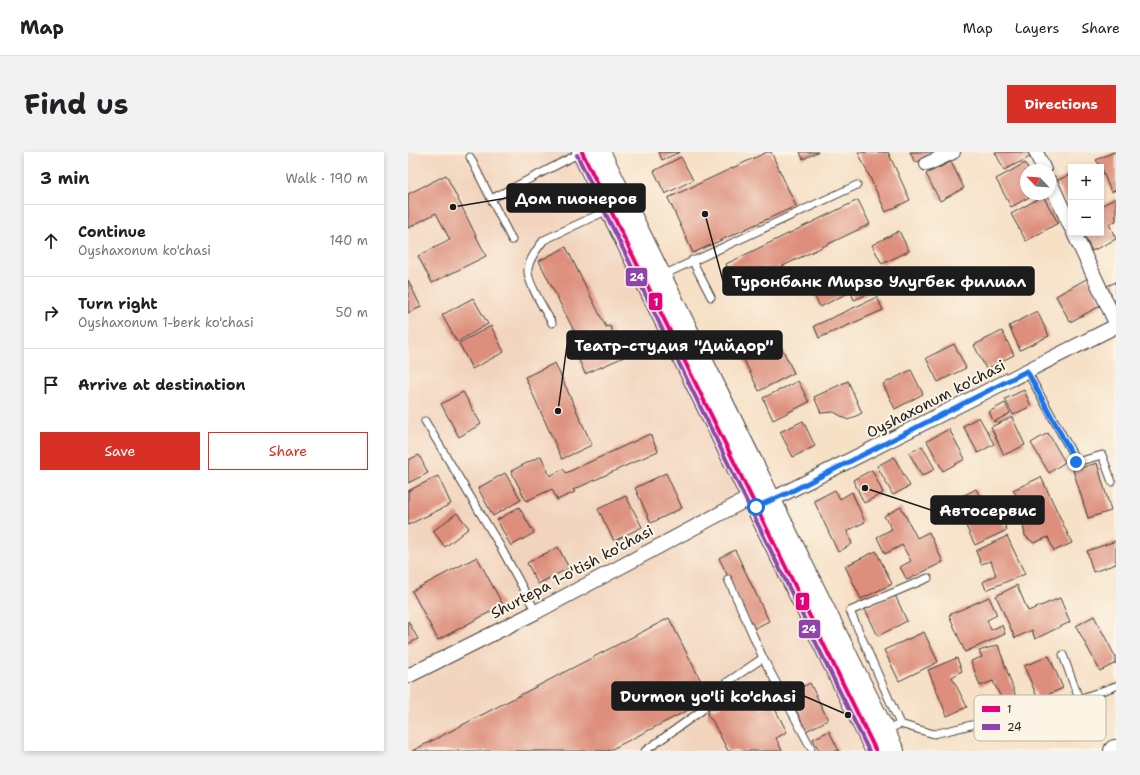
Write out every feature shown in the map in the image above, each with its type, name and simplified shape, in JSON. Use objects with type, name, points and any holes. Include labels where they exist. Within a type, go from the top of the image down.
[{"type":"main road","points":[[582,152],[761,498],[892,728],[894,751]]},
{"type":"main road","points":[[600,152],[661,276],[876,751]]},
{"type":"street","points":[[927,164],[953,152]]},
{"type":"street","points":[[1036,152],[1041,164]]},
{"type":"street","points":[[1056,195],[1068,221]]},
{"type":"street","points":[[1075,236],[1116,323]]},
{"type":"street","name":"Oyshaxonum ko'chasi","points":[[761,498],[1027,371],[1116,326]]},
{"type":"street","name":"Shurtepa 1-o'tish ko'chasi","points":[[408,676],[761,498]]},
{"type":"lane","points":[[491,199],[582,152]]},
{"type":"lane","points":[[470,157],[512,240]]},
{"type":"lane","points":[[661,276],[692,260],[857,185]]},
{"type":"lane","points":[[552,323],[529,278],[528,270],[539,246],[544,240],[610,208]]},
{"type":"lane","points":[[692,260],[711,297]]},
{"type":"lane","points":[[1027,371],[1076,462],[1102,454],[1112,482]]},
{"type":"lane","points":[[426,421],[500,546],[536,612]]},
{"type":"lane","points":[[928,578],[850,612],[892,728],[934,734],[974,724]]},
{"type":"lane","points":[[728,579],[763,658],[811,748]]},
{"type":"lane","points":[[1063,655],[1078,695]]},
{"type":"lane","points":[[645,751],[701,711],[723,685],[763,658]]},
{"type":"lane","points":[[1090,695],[1116,686]]},
{"type":"shaded area","points":[[408,152],[582,152],[876,751],[408,751]]},
{"type":"building","points":[[659,152],[680,152],[662,160]]},
{"type":"building","points":[[767,152],[771,152],[796,206],[693,253],[668,198]]},
{"type":"building","points":[[800,152],[818,152],[803,159]]},
{"type":"building","points":[[858,152],[888,152],[910,200],[886,212]]},
{"type":"building","points":[[910,152],[937,152],[915,163]]},
{"type":"building","points":[[995,152],[1028,152],[1030,157],[1004,170]]},
{"type":"building","points":[[1116,152],[1116,190],[1111,192],[1104,174],[1104,164],[1099,164],[1096,160]]},
{"type":"building","points":[[681,157],[693,180],[665,194],[654,171]]},
{"type":"building","points":[[951,162],[964,188],[940,201],[926,174]]},
{"type":"building","points":[[1020,166],[1020,200],[1024,200],[1011,207],[996,179]]},
{"type":"building","points":[[446,175],[486,256],[432,283],[418,256],[450,240],[436,213],[408,228],[408,194]]},
{"type":"building","points":[[1068,175],[1068,207],[1056,181]]},
{"type":"building","points":[[1116,198],[1116,221],[1109,224],[1116,239],[1092,251],[1084,236],[1104,236],[1104,204]]},
{"type":"building","points":[[858,200],[870,224],[737,288],[726,264]]},
{"type":"building","points":[[1036,200],[1045,200],[1058,223],[1026,241],[1011,214]]},
{"type":"building","points":[[899,231],[909,251],[882,264],[872,245]]},
{"type":"building","points":[[566,247],[606,327],[610,326],[624,357],[585,374],[572,343],[578,339],[539,261]]},
{"type":"building","points":[[881,270],[888,285],[854,300],[848,285]]},
{"type":"building","points":[[839,275],[848,293],[820,307],[811,289]]},
{"type":"building","points":[[1088,278],[1102,305],[1070,322],[1056,296]]},
{"type":"building","points":[[408,280],[421,307],[408,313]]},
{"type":"building","points":[[1116,282],[1116,303],[1115,304],[1107,286]]},
{"type":"building","points":[[877,297],[883,310],[819,338],[814,326]]},
{"type":"building","points":[[473,298],[488,324],[457,342],[442,315]]},
{"type":"building","points":[[1037,311],[1049,336],[1020,350],[1009,326]]},
{"type":"building","points":[[491,326],[504,352],[472,369],[459,343]]},
{"type":"building","points":[[1002,331],[1014,355],[986,369],[974,345]]},
{"type":"building","points":[[777,338],[794,373],[759,391],[742,356]]},
{"type":"building","points":[[954,344],[966,368],[938,382],[926,358]]},
{"type":"building","points":[[555,363],[592,445],[562,459],[525,377]]},
{"type":"building","points":[[911,370],[923,394],[895,409],[883,384]]},
{"type":"building","points":[[798,381],[809,402],[773,420],[763,398]]},
{"type":"building","points":[[848,381],[862,413],[848,420],[834,412],[821,413],[814,397]]},
{"type":"building","points":[[1024,390],[1031,406],[1013,415],[1005,399]]},
{"type":"building","points":[[463,392],[481,424],[459,437],[441,404]]},
{"type":"building","points":[[1005,403],[1010,413],[994,422],[989,412]]},
{"type":"building","points":[[979,417],[994,444],[978,453],[963,426]]},
{"type":"building","points":[[1012,417],[1025,445],[1004,455],[991,427]]},
{"type":"building","points":[[803,421],[815,446],[793,457],[780,432]]},
{"type":"building","points":[[949,429],[965,459],[943,471],[927,441]]},
{"type":"building","points":[[1048,433],[1065,462],[1049,473],[1031,443]]},
{"type":"building","points":[[650,434],[658,451],[573,490],[575,492],[557,500],[552,489],[526,501],[511,471],[541,456],[550,476],[563,469],[566,473]]},
{"type":"building","points":[[922,446],[935,469],[922,476],[909,453]]},
{"type":"building","points":[[419,455],[428,473],[408,483],[408,460]]},
{"type":"building","points":[[894,457],[910,486],[893,495],[877,466]]},
{"type":"building","points":[[1097,463],[1111,511],[1088,518],[1073,470]]},
{"type":"building","points":[[872,470],[883,493],[864,503],[853,480]]},
{"type":"building","points":[[505,473],[521,500],[493,516],[478,488]]},
{"type":"building","points":[[666,473],[682,508],[651,523],[635,488]]},
{"type":"building","points":[[438,476],[451,504],[408,525],[408,491]]},
{"type":"building","points":[[1041,477],[1072,543],[1054,551],[1048,537],[1034,543],[1025,536],[1023,524],[1028,515],[1013,490]]},
{"type":"building","points":[[976,489],[983,502],[966,511],[959,498]]},
{"type":"building","points":[[835,490],[840,499],[852,492],[865,522],[847,531],[852,544],[838,552],[814,501]]},
{"type":"building","points":[[626,496],[642,527],[614,541],[598,509]]},
{"type":"building","points":[[994,503],[1007,530],[975,545],[962,518]]},
{"type":"building","points":[[519,507],[534,533],[511,546],[497,520]]},
{"type":"building","points":[[901,507],[917,538],[929,532],[943,562],[907,580],[900,567],[911,561],[902,545],[885,554],[877,537],[892,529],[884,516]]},
{"type":"building","points":[[457,513],[469,528],[445,547],[433,531]]},
{"type":"building","points":[[1007,536],[1025,574],[986,590],[983,582],[996,575],[991,561],[981,564],[976,551]]},
{"type":"building","points":[[1116,541],[1116,564],[1093,572],[1087,551]]},
{"type":"building","points":[[558,547],[569,568],[538,584],[527,563]]},
{"type":"building","points":[[735,550],[769,621],[753,629],[719,558]]},
{"type":"building","points":[[876,551],[892,584],[861,599],[845,566]]},
{"type":"building","points":[[477,557],[503,605],[438,640],[412,591]]},
{"type":"building","points":[[1017,585],[1028,611],[1060,598],[1070,622],[1035,639],[1032,630],[1015,638],[996,596]]},
{"type":"building","points":[[895,595],[907,621],[878,636],[865,609]]},
{"type":"building","points":[[989,597],[997,615],[987,620],[991,630],[1002,625],[1005,634],[965,652],[949,615]]},
{"type":"building","points":[[1094,616],[1116,658],[1116,663],[1100,671],[1076,626]]},
{"type":"building","points":[[669,618],[710,699],[608,751],[412,751]]},
{"type":"building","points":[[408,621],[418,639],[408,644]]},
{"type":"building","points":[[924,632],[938,662],[899,681],[884,650]]},
{"type":"building","points":[[998,645],[1015,695],[1000,695],[993,681],[980,686],[971,661],[982,657],[979,651]]},
{"type":"building","points":[[1049,656],[1063,688],[1047,695],[1036,695],[1024,666]]},
{"type":"building","points":[[957,658],[962,671],[952,677],[967,707],[947,716],[928,670]]},
{"type":"building","points":[[810,683],[828,720],[806,731],[788,694]]},
{"type":"building","points":[[751,689],[756,692],[756,699],[762,710],[773,705],[787,732],[776,738],[782,751],[728,751],[712,720],[707,716],[709,709],[716,709]]},
{"type":"building","points":[[829,731],[839,751],[819,751],[813,739]]},
{"type":"transit line","name":"1","points":[[582,152],[876,751]]},
{"type":"transit line","name":"24","points":[[577,155],[869,751]]},
{"type":"place","name":"Дом пионеров","points":[[453,207]]},
{"type":"place","name":"Туронбанк Мирзо Улугбек филиал","points":[[705,214]]},
{"type":"place","name":"Театр-студия \"Дийдор\"","points":[[558,411]]},
{"type":"place","name":"Автосервис","points":[[865,488]]},
{"type":"place","name":"Durmon yo'li ko'chasi","points":[[848,715]]},
{"type":"route","points":[[756,507],[790,492],[1027,371],[1076,462]]}]
